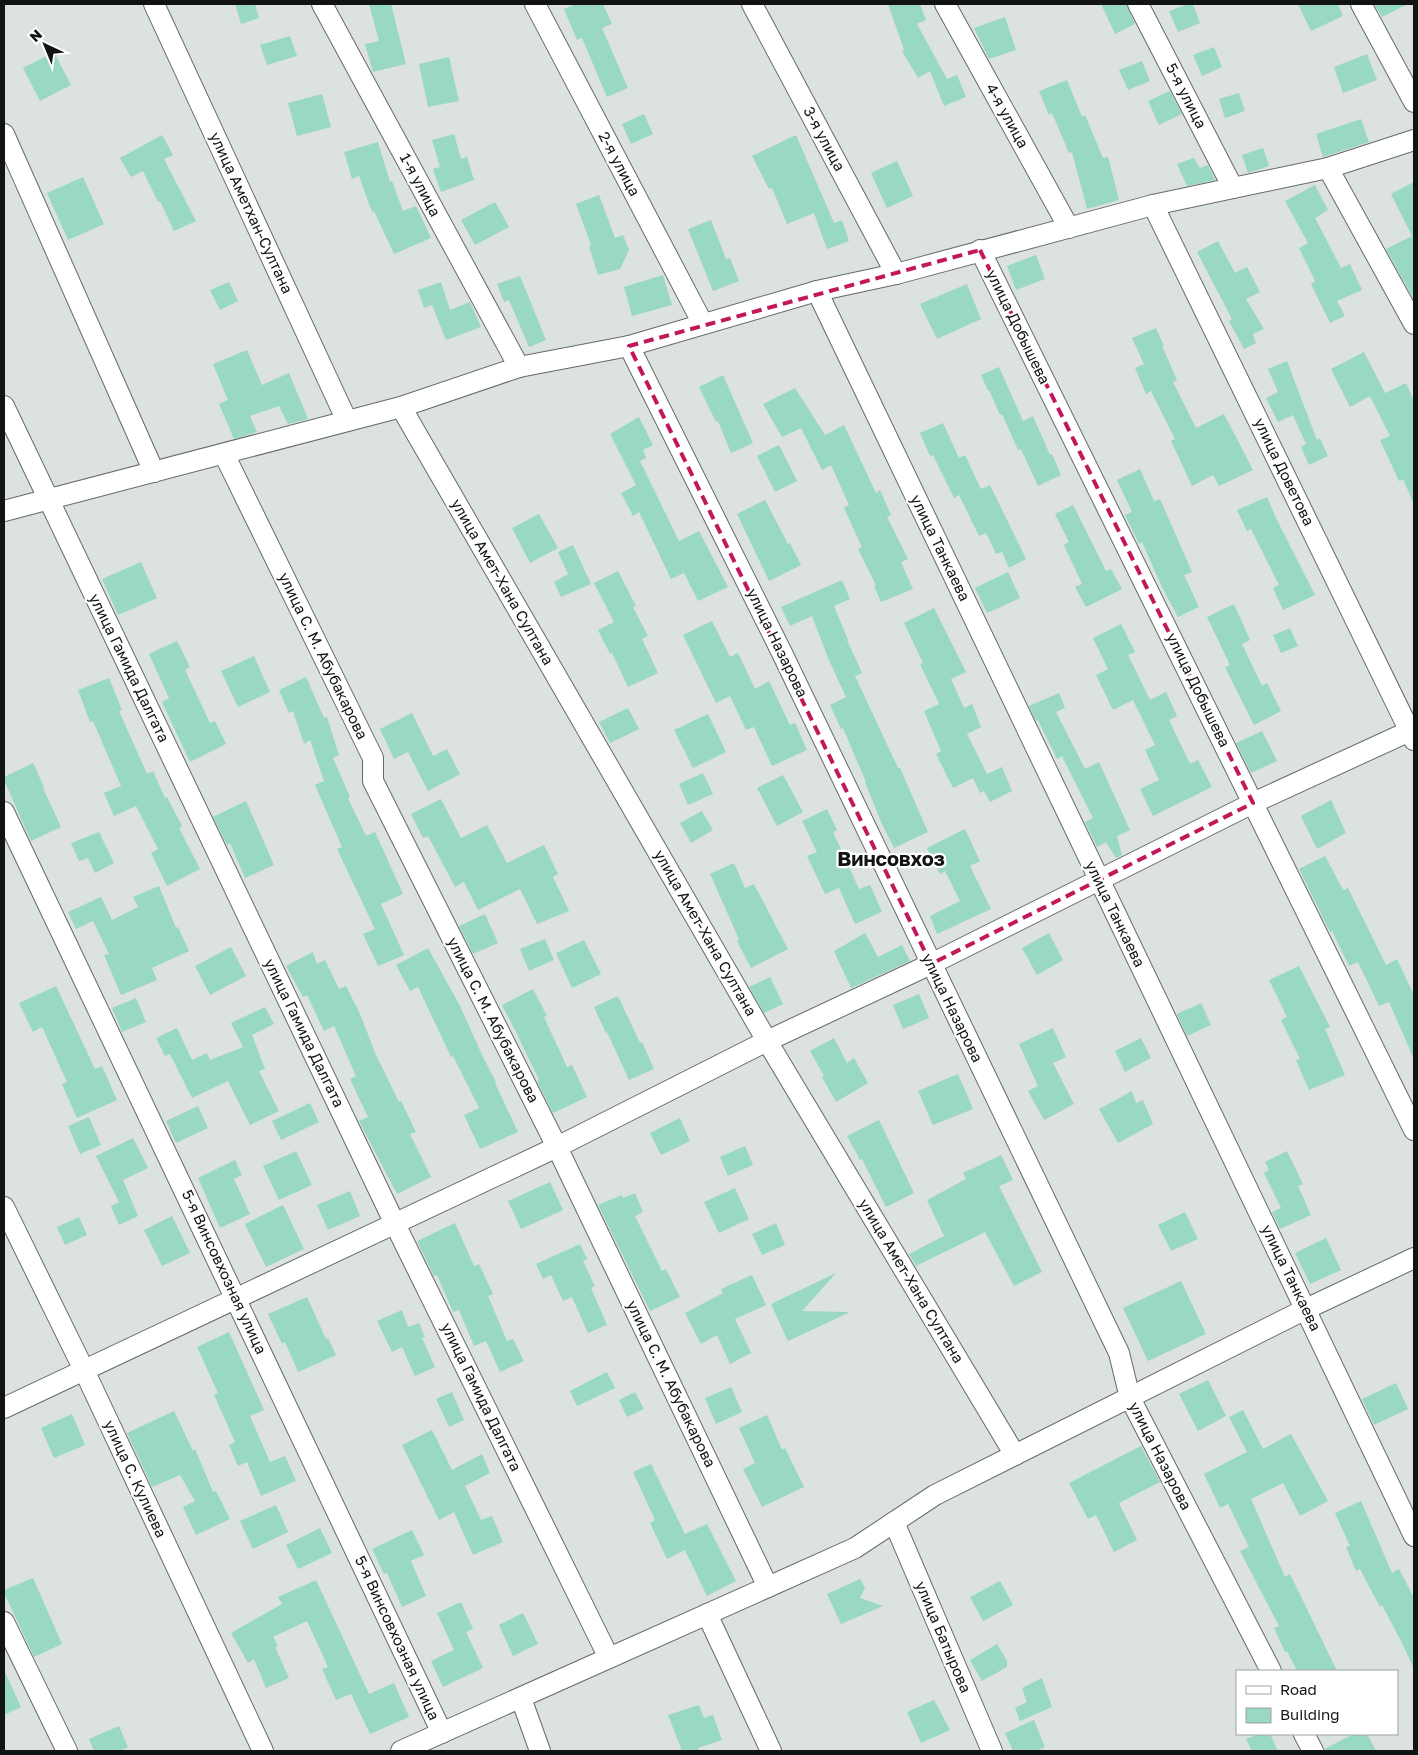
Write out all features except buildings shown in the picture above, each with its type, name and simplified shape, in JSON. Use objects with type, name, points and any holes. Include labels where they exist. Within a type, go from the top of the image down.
[{"type":"street","name":"улица Аметхан-Султана","points":[[154,4],[348,421]]},
{"type":"street","name":"1-я улица","points":[[322,4],[519,367]]},
{"type":"street","name":"2-я улица","points":[[535,4],[703,324]]},
{"type":"street","name":"3-я улица","points":[[752,4],[896,274]]},
{"type":"street","name":"4-я улица","points":[[945,4],[1069,228]]},
{"type":"street","name":"5-я улица","points":[[1138,4],[1233,188]]},
{"type":"street","points":[[1361,4],[1414,102]]},
{"type":"street","points":[[4,134],[154,472]]},
{"type":"street","points":[[4,511],[401,407],[519,367],[628,346],[817,291],[896,274],[1154,205],[1328,168],[1414,140]]},
{"type":"street","points":[[1328,168],[1414,324]]},
{"type":"street","name":"улица Доветова","points":[[1154,205],[1413,733]]},
{"type":"street","name":"улица Добышева","points":[[980,250],[1414,1130]]},
{"type":"street","name":"улица Танкаева","points":[[817,291],[1414,1536]]},
{"type":"street","name":"улица Назарова","points":[[628,346],[782,653],[1119,1353],[1130,1398],[1270,1670]]},
{"type":"street","name":"улица Гамида Далгата","points":[[4,406],[395,1224],[609,1658]]},
{"type":"street","name":"улица Амет-Хана Султана","points":[[401,407],[767,1041],[1015,1455]]},
{"type":"street","name":"улица С. М. Абубакарова","points":[[224,454],[373,758],[373,781],[557,1148],[768,1587]]},
{"type":"street","points":[[4,1408],[557,1148],[767,1041],[931,964],[1253,803],[1413,733]]},
{"type":"street","name":"5-я Винсовхозная улица","points":[[4,812],[442,1733]]},
{"type":"street","name":"улица С. Кулиева","points":[[4,1208],[84,1370],[263,1751]]},
{"type":"street","points":[[401,1751],[855,1548],[936,1495],[1306,1309],[1414,1258]]},
{"type":"street","name":"улица Батырова","points":[[894,1522],[992,1751]]},
{"type":"street","points":[[707,1614],[771,1751]]},
{"type":"street","points":[[4,1622],[67,1751]]},
{"type":"street","points":[[521,1698],[540,1751]]},
{"type":"street","points":[[1305,1735],[1313,1751]]},
{"type":"highlighted area","points":[[980,250],[1253,803],[931,964],[629,346]]},
{"type":"district","name":"Винсовхоз","points":[[891,859]]}]
